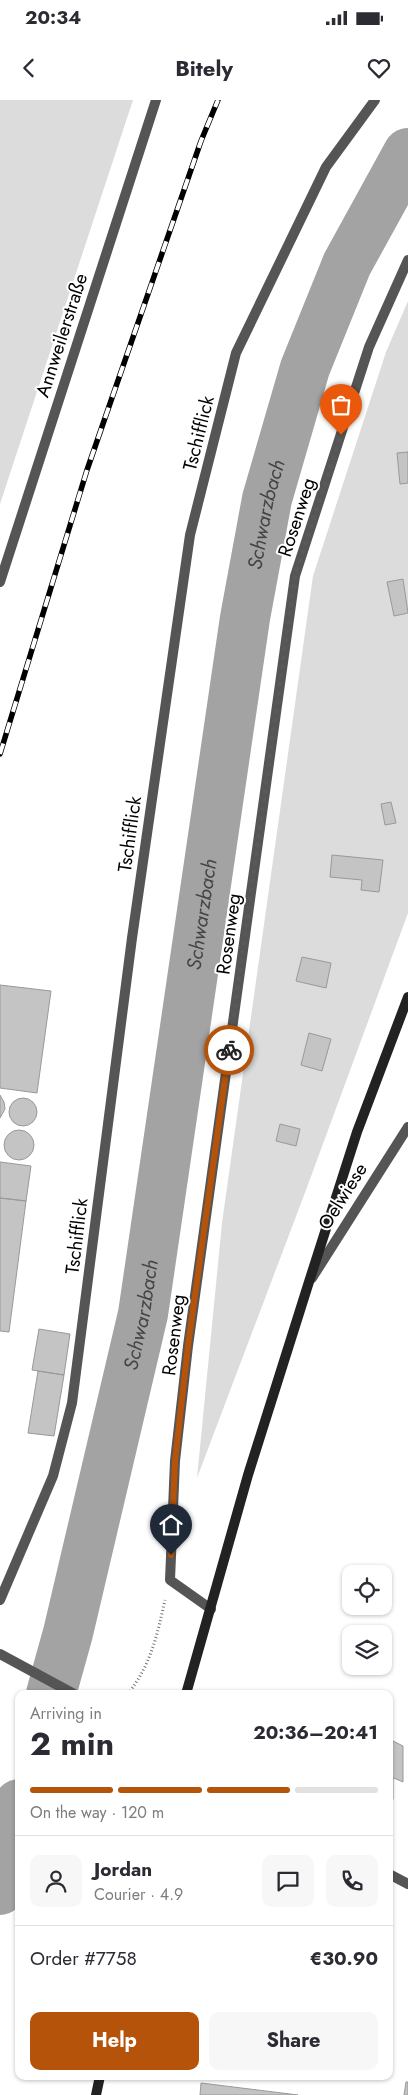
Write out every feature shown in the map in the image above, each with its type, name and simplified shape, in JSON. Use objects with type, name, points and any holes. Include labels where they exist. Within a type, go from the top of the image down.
[{"type":"main road","points":[[187,1690],[248,1475],[308,1285],[357,1132],[408,997]]},
{"type":"main road","points":[[96,2095],[99,2080]]},
{"type":"street","name":"Annweilerstraße","points":[[0,582],[156,100]]},
{"type":"street","name":"Tschifflick","points":[[0,1600],[53,1476],[72,1404],[132,938],[192,525],[236,353],[326,167],[375,100]]},
{"type":"street","name":"Rosenweg","points":[[170,1580],[175,1461],[188,1346],[295,576],[369,347],[408,260]]},
{"type":"street","name":"Oelwiese","points":[[308,1285],[408,1127]]},
{"type":"street","points":[[170,1580],[210,1609]]},
{"type":"street","points":[[4,1656],[67,1690]]},
{"type":"street","points":[[393,1876],[408,1884]]},
{"type":"path","points":[[131,1690],[153,1650],[170,1580]]},
{"type":"shaded area","points":[[0,100],[133,100],[0,504]]},
{"type":"shaded area","points":[[408,301],[408,913],[197,1478],[222,1223],[313,576],[386,352]]},
{"type":"building","points":[[408,452],[408,483],[400,484],[397,453]]},
{"type":"building","points":[[403,579],[408,613],[394,616],[387,582]]},
{"type":"building","points":[[391,802],[396,823],[385,825],[381,804]]},
{"type":"building","points":[[332,855],[383,860],[379,892],[361,890],[362,880],[330,877]]},
{"type":"building","points":[[302,957],[331,963],[326,988],[296,981]]},
{"type":"building","points":[[0,985],[51,991],[37,1093],[0,1088]]},
{"type":"building","points":[[309,1033],[331,1039],[322,1071],[301,1065]]},
{"type":"building","points":[[0,1095],[5,1109],[0,1118]]},
{"type":"building","points":[[23,1098],[33,1102],[37,1112],[33,1122],[23,1126],[13,1122],[9,1112],[13,1102]]},
{"type":"building","points":[[280,1124],[300,1129],[296,1146],[276,1141]]},
{"type":"building","points":[[19,1130],[30,1134],[34,1145],[30,1156],[19,1160],[8,1156],[4,1145],[8,1134]]},
{"type":"building","points":[[0,1162],[31,1166],[26,1201],[0,1198]]},
{"type":"building","points":[[0,1198],[26,1201],[9,1332],[0,1331]]},
{"type":"building","points":[[39,1329],[70,1334],[64,1375],[32,1370]]},
{"type":"building","points":[[38,1371],[64,1375],[54,1436],[28,1433]]},
{"type":"building","points":[[393,1741],[403,1746],[403,1782],[393,1778]]},
{"type":"building","points":[[406,2082],[408,2082],[408,2095],[404,2095]]},
{"type":"building","points":[[201,2083],[298,2095],[200,2095]]},
{"type":"waterway","name":"Schwarzbach","points":[[52,1690],[68,1633],[143,1314],[245,618],[267,499],[305,368],[347,264],[408,153]]},
{"type":"waterway","name":"Schwarzbach","points":[[0,1890],[15,1822]]},
{"type":"railway","points":[[0,754],[87,470],[201,141],[218,100]]},
{"type":"way so far","points":[[229,1050],[295,576],[341,435]]},
{"type":"route","points":[[171,1555],[175,1461],[188,1346],[229,1050]]}]
